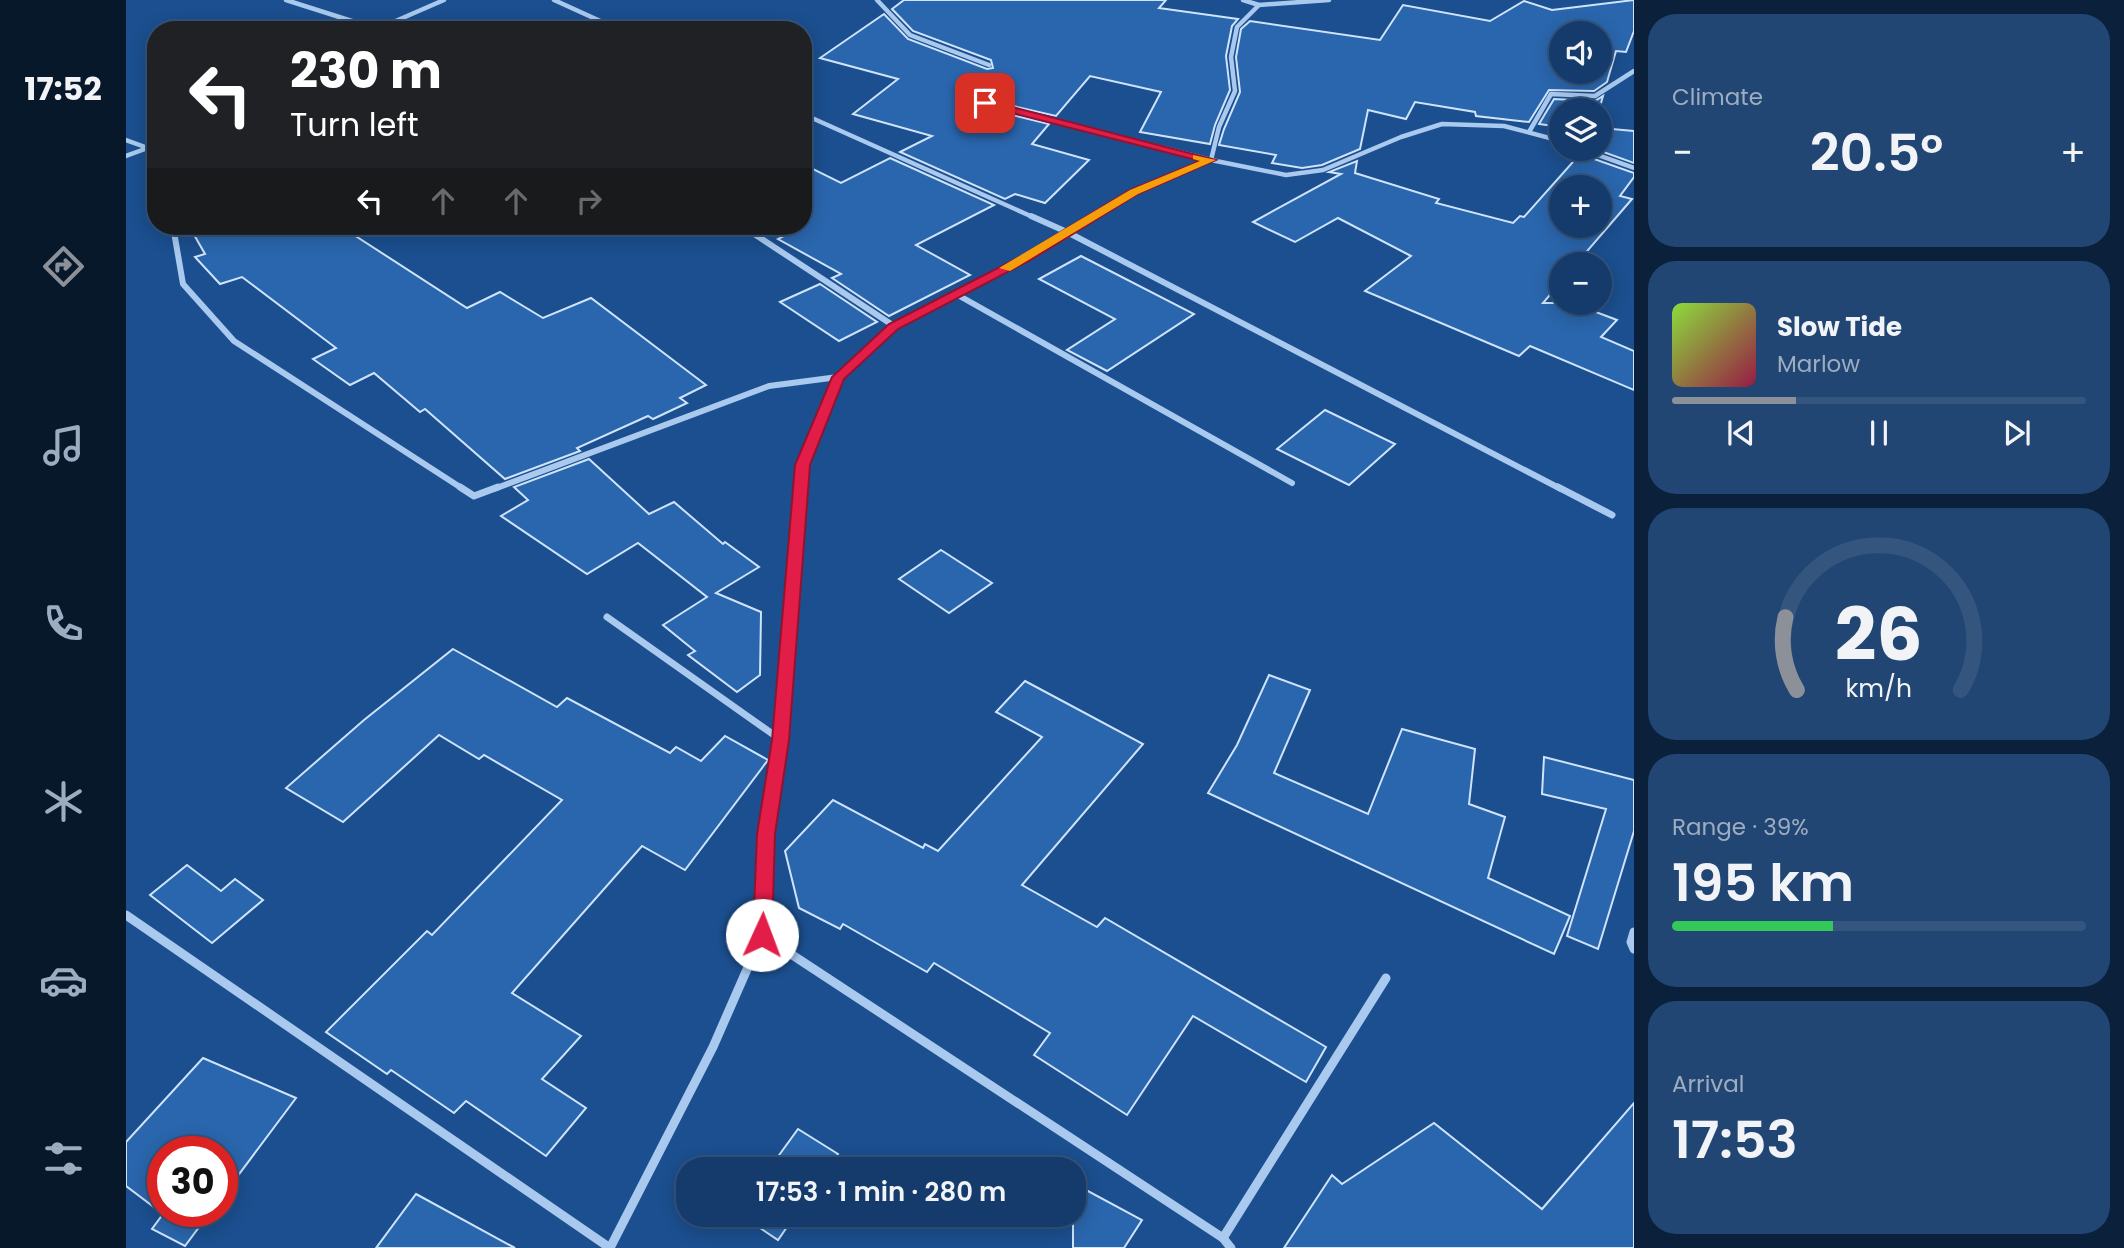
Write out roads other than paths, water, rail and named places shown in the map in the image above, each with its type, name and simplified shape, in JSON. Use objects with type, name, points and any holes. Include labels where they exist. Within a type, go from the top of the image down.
[{"type":"street","points":[[286,0],[351,21]]},
{"type":"street","points":[[395,21],[444,0]]},
{"type":"street","points":[[554,0],[600,21]]},
{"type":"street","points":[[877,0],[910,35],[989,65]]},
{"type":"street","points":[[1243,0],[1259,5],[1329,0]]},
{"type":"street","points":[[1211,160],[1219,127],[1235,91],[1231,57],[1237,27],[1259,5]]},
{"type":"street","points":[[1529,132],[1551,94],[1595,96],[1634,71]]},
{"type":"street","points":[[985,103],[1211,160],[1286,175],[1323,170],[1401,137],[1442,124],[1504,126],[1549,138]]},
{"type":"street","points":[[813,118],[1067,232],[1612,515]]},
{"type":"street","points":[[126,140],[147,148]]},
{"type":"street","points":[[126,156],[147,148]]},
{"type":"street","points":[[126,915],[610,1248],[713,1047],[762,935],[766,834],[780,740],[803,465],[838,377],[894,326],[1025,258],[1134,192],[1211,160]]},
{"type":"street","points":[[1612,160],[1634,168]]},
{"type":"street","points":[[175,235],[183,284],[234,341],[474,496],[769,386],[838,377]]},
{"type":"street","points":[[756,235],[894,326]]},
{"type":"street","points":[[956,294],[1292,483]]},
{"type":"street","points":[[607,617],[780,740]]},
{"type":"street","points":[[1633,945],[1634,932]]},
{"type":"street","points":[[762,935],[1223,1238],[1231,1248]]},
{"type":"street","points":[[1223,1238],[1386,978]]}]
